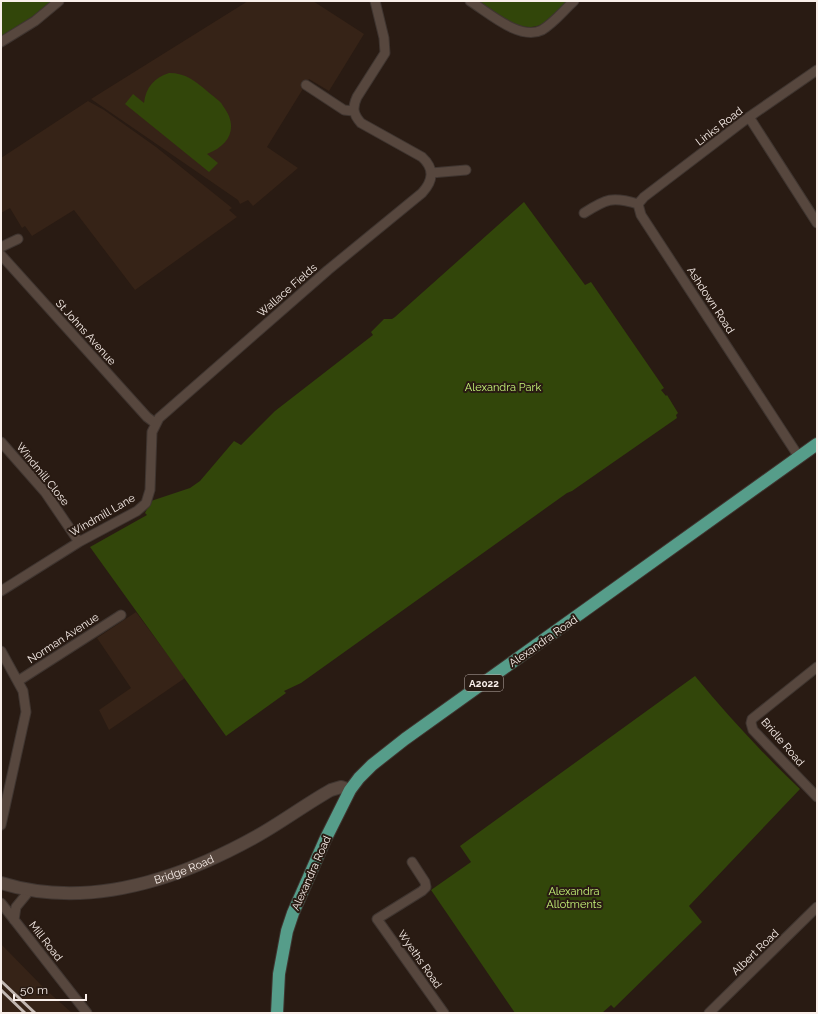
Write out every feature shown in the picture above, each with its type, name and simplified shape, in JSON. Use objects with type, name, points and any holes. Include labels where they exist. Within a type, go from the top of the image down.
[{"type":"main road","name":"Alexandra Road","points":[[277,1013],[281,963],[292,913],[350,790],[372,764],[404,739],[817,444]]},
{"type":"main road","name":"Bridge Road","points":[[1,883],[30,890],[67,893],[102,892],[160,879],[211,860],[250,840],[331,790],[341,787],[350,790]]},
{"type":"street","points":[[1,42],[35,21],[59,1]]},
{"type":"street","points":[[375,1],[384,38],[385,53],[357,97],[353,111],[361,123],[422,157],[428,163],[431,174],[466,170]]},
{"type":"street","points":[[470,1],[514,29],[529,33],[543,29],[574,1]]},
{"type":"street","name":"Links Road","points":[[638,204],[644,197],[749,118],[817,70]]},
{"type":"street","points":[[306,85],[344,110],[353,111]]},
{"type":"street","points":[[749,118],[817,223]]},
{"type":"street","name":"Wallace Fields","points":[[155,423],[328,270],[422,193],[429,185],[431,174]]},
{"type":"street","points":[[584,213],[604,200],[612,199],[638,204]]},
{"type":"street","name":"Ashdown Road","points":[[638,204],[641,215],[799,457]]},
{"type":"street","points":[[1,247],[18,239]]},
{"type":"street","name":"St Johns Avenue","points":[[1,255],[147,417],[155,423]]},
{"type":"street","name":"Windmill Lane","points":[[1,591],[79,542],[137,511],[146,503],[150,490],[152,432],[155,423]]},
{"type":"street","name":"Windmill Close","points":[[1,442],[45,492],[79,542]]},
{"type":"street","name":"Norman Avenue","points":[[18,681],[121,615]]},
{"type":"street","points":[[1,651],[18,681],[25,700],[25,719],[1,825]]},
{"type":"street","name":"Bridle Road","points":[[817,666],[752,719],[751,723],[753,730],[817,797]]},
{"type":"street","name":"Wyeths Road","points":[[412,862],[425,882],[426,887],[378,919],[444,1013]]},
{"type":"street","points":[[14,920],[16,907],[30,890]]},
{"type":"street","name":"Mill Road","points":[[1,903],[88,1013]]},
{"type":"street","name":"Albert Road","points":[[709,1013],[817,908]]},
{"type":"shaded area","points":[[248,1],[313,1],[364,34],[329,91],[309,79],[267,147],[298,168],[253,206],[248,200],[240,204],[238,200],[91,99]]},
{"type":"shaded area","points":[[88,101],[104,110],[156,147],[232,208],[229,210],[237,217],[135,290],[74,210],[32,236],[25,226],[22,228],[10,208],[1,213],[1,158]]},
{"type":"shaded area","points":[[136,612],[185,678],[109,730],[99,710],[131,688],[97,638]]},
{"type":"shaded area","points":[[1,944],[44,988],[72,1013],[1,1013]]},
{"type":"green space","points":[[1,1],[55,1],[1,38]]},
{"type":"green space","points":[[477,1],[569,1],[547,21],[540,25],[523,27],[499,16]]},
{"type":"green space","points":[[169,73],[185,76],[203,87],[222,104],[228,114],[231,128],[230,134],[221,146],[207,154],[218,163],[209,172],[125,104],[133,94],[144,103],[147,92],[155,80]]},
{"type":"green space","name":"Alexandra Park","points":[[524,202],[585,285],[591,282],[664,388],[661,390],[666,396],[667,395],[678,413],[676,415],[677,418],[567,493],[301,683],[284,691],[286,693],[226,736],[90,547],[147,515],[145,513],[151,501],[190,488],[200,481],[234,441],[241,445],[275,411],[373,335],[371,332],[384,319],[392,319],[395,317]]},
{"type":"green space","name":"Alexandra Allotments","points":[[695,676],[772,762],[800,789],[689,906],[702,922],[614,1008],[611,1005],[602,1013],[515,1013],[431,890],[471,862],[460,846]]},
{"type":"railway","points":[[1,981],[35,1013]]},
{"type":"railway","points":[[1,990],[25,1013]]}]
